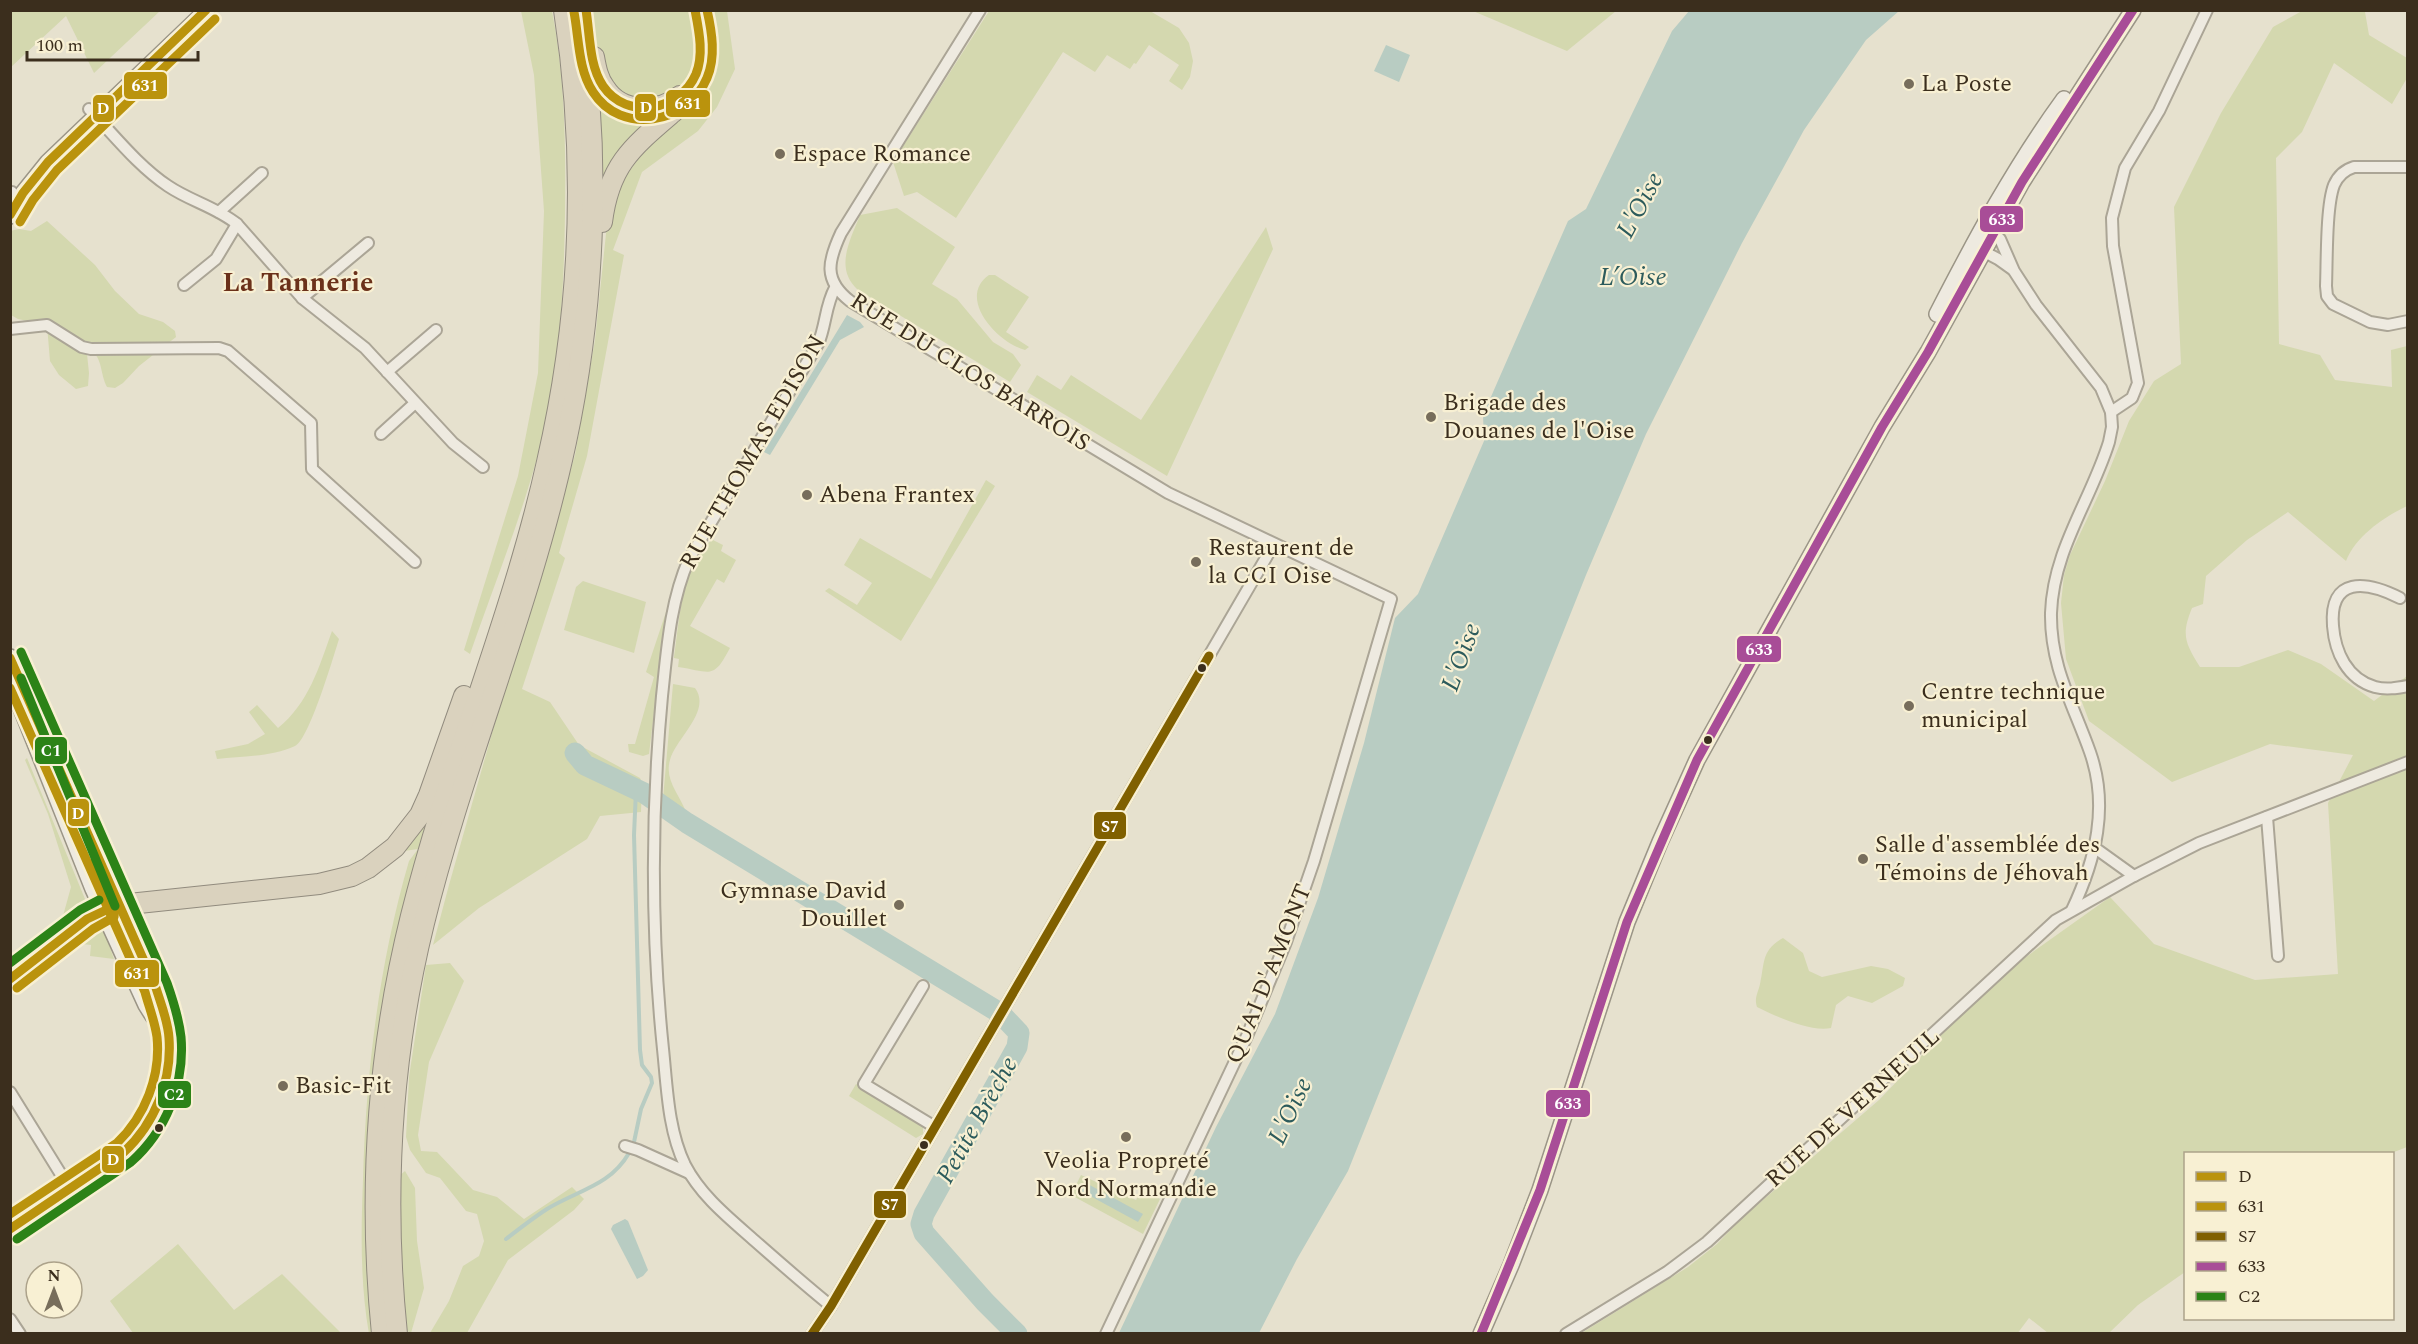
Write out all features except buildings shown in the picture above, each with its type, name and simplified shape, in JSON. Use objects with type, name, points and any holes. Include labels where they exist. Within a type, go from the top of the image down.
[{"type":"highway","points":[[382,1334],[376,1250],[376,1165],[381,1081],[393,999],[416,897],[539,494],[562,385],[576,261],[576,130],[564,10]]},
{"type":"highway","points":[[579,10],[587,81],[592,168],[591,250],[585,328]]},
{"type":"highway","points":[[586,10],[597,70],[603,86],[610,95],[623,104],[657,108],[671,102],[689,88],[694,79],[700,53],[695,10]]},
{"type":"highway","points":[[397,1334],[391,1247],[391,1149],[397,1072],[410,987],[433,889],[551,508],[569,430],[609,186],[618,167],[634,148],[691,97],[701,82],[707,51],[701,10]]},
{"type":"highway","points":[[112,908],[337,880],[368,868],[395,847],[416,822],[429,795],[539,494]]},
{"type":"main road","points":[[10,216],[34,178],[92,112],[192,10]]},
{"type":"main road","points":[[11,193],[39,157],[207,10]]},
{"type":"main road","points":[[1481,1334],[1540,1190],[1628,921],[1680,796],[1722,713],[1993,231],[2132,10]]},
{"type":"main road","points":[[10,657],[112,908]]},
{"type":"main road","points":[[10,683],[112,908],[156,988],[168,1028],[169,1045],[165,1081],[155,1110],[130,1147],[10,1229]]},
{"type":"street","name":"RUE DU CLOS BARROIS","points":[[980,10],[844,225],[831,258],[831,277],[835,288],[850,301],[1168,493],[1391,599]]},
{"type":"street","points":[[2111,412],[2132,398],[2138,383],[2113,246],[2112,227],[2116,195],[2128,160],[2159,111],[2207,10]]},
{"type":"street","points":[[92,112],[160,181],[237,224],[302,297],[365,348],[414,404],[453,443],[483,467]]},
{"type":"street","points":[[2408,166],[2354,167],[2339,176],[2331,197],[2326,286],[2327,296],[2333,304],[2370,322],[2388,326],[2408,321]]},
{"type":"street","points":[[219,212],[262,173]]},
{"type":"street","points":[[184,285],[216,259],[237,224]]},
{"type":"street","points":[[1993,231],[2014,271],[2041,312],[2101,388],[2111,412],[2112,426],[2109,442],[2064,549],[2055,582],[2051,612],[2056,664],[2093,760],[2099,804],[2096,848],[2088,875],[2072,910]]},
{"type":"street","points":[[302,297],[368,243]]},
{"type":"street","points":[[1983,251],[2014,271]]},
{"type":"street","name":"RUE THOMAS EDISON","points":[[831,1306],[725,1215],[689,1173],[681,1157],[673,1128],[660,1022],[654,910],[656,790],[667,655],[674,607],[681,579],[689,559],[818,344],[824,329],[828,302],[835,288]]},
{"type":"street","points":[[10,329],[46,325],[82,347],[91,349],[219,348],[228,351],[310,423],[312,469],[415,562]]},
{"type":"street","points":[[387,372],[436,330]]},
{"type":"street","points":[[381,434],[414,404]]},
{"type":"street","points":[[812,1334],[831,1306],[1274,544]]},
{"type":"street","points":[[2400,598],[2367,587],[2344,589],[2337,596],[2333,605],[2334,635],[2336,648],[2343,662],[2363,682],[2380,688],[2408,686]]},
{"type":"street","name":"QUAI D'AMONT","points":[[1106,1334],[1247,1036],[1286,942],[1314,861],[1391,599]]},
{"type":"street","name":"RUE DE VERNEUIL","points":[[1566,1334],[1680,1264],[1707,1242],[2051,924],[2134,876],[2199,843],[2408,762]]},
{"type":"street","points":[[2267,817],[2278,956]]},
{"type":"street","points":[[2096,848],[2134,876]]},
{"type":"street","points":[[10,979],[87,919],[112,908]]},
{"type":"street","points":[[923,986],[864,1084],[935,1127]]},
{"type":"street","points":[[10,1092],[70,1189]]},
{"type":"street","points":[[625,1146],[638,1149],[689,1173]]},
{"type":"street","points":[[10,1318],[20,1334]]},
{"type":"green space","points":[[11,10],[160,11],[94,73],[66,16],[11,67]]},
{"type":"green space","points":[[1616,10],[1567,51],[1473,11]]},
{"type":"green space","points":[[2362,10],[2365,12],[2369,35],[2407,58],[2407,78],[2392,104],[2334,63],[2302,132],[2276,158],[2279,344],[2320,355],[2335,380],[2392,387],[2391,350],[2407,346],[2407,506],[2372,528],[2357,543],[2346,561],[2288,512],[2247,540],[2206,576],[2203,604],[2192,608],[2186,625],[2186,639],[2200,667],[2239,667],[2288,650],[2321,664],[2374,701],[2407,676],[2407,1147],[2394,1152],[2184,1152],[2184,1273],[2138,1305],[2109,1333],[2048,1333],[2029,1318],[2017,1334],[1580,1334],[1688,1267],[1717,1244],[1741,1219],[1879,1100],[1995,979],[2110,897],[2154,944],[2255,980],[2338,974],[2328,803],[2353,755],[2270,744],[2172,782],[2089,721],[2066,659],[2061,603],[2064,575],[2070,555],[2105,481],[2129,421],[2154,381],[2181,364],[2174,207],[2221,113],[2273,27],[2302,11]]},
{"type":"green space","points":[[521,11],[552,11],[560,61],[565,163],[565,239],[561,313],[548,412],[533,473],[470,654],[464,650],[518,476],[538,373],[544,211],[534,75]]},
{"type":"green space","points":[[590,11],[691,11],[696,39],[696,57],[692,75],[687,84],[677,95],[669,99],[626,101],[599,65]]},
{"type":"green space","points":[[707,11],[727,11],[735,69],[717,107],[698,131],[642,172],[613,250],[624,255],[587,456],[559,553],[565,558],[522,689],[550,702],[579,745],[640,778],[642,783],[641,812],[600,816],[587,839],[479,908],[433,945],[506,684],[575,455],[595,340],[607,224],[621,183],[639,158],[698,97]]},
{"type":"green space","points":[[989,11],[1150,11],[1179,28],[1189,43],[1193,61],[1190,77],[1182,90],[1169,81],[1179,65],[1149,45],[1130,69],[1107,55],[1095,72],[1063,52],[956,218],[917,192],[904,196],[893,162]]},
{"type":"green space","points":[[596,87],[663,111],[601,187]]},
{"type":"green space","points":[[897,208],[955,247],[932,284],[957,299],[993,342],[1013,354],[1021,365],[1010,382],[858,290],[851,282],[845,263],[846,254],[860,215]]},
{"type":"green space","points":[[47,221],[95,265],[115,291],[139,314],[163,322],[175,331],[176,337],[115,388],[107,387],[98,358],[91,350],[87,354],[88,386],[76,389],[59,375],[50,361],[47,325],[18,319],[11,315],[10,231],[19,229],[31,231]]},
{"type":"green space","points":[[1266,227],[1273,249],[1167,476],[1027,392],[1037,375],[1061,390],[1071,375],[1141,420]]},
{"type":"green space","points":[[989,275],[995,275],[1029,297],[1006,332],[1029,347],[1025,350],[1003,339],[984,318],[977,295],[980,285]]},
{"type":"green space","points":[[986,480],[995,486],[901,641],[825,591],[829,588],[857,605],[872,583],[844,565],[860,538],[931,579]]},
{"type":"green space","points":[[713,540],[723,545],[721,551],[736,560],[724,583],[717,579],[690,626],[730,648],[715,669],[705,672],[678,667],[679,659],[674,658],[680,611],[688,576],[703,548]]},
{"type":"green space","points":[[583,581],[646,602],[634,653],[564,630],[576,587]]},
{"type":"green space","points":[[666,612],[649,754],[643,756],[629,752],[628,744],[635,744],[654,677],[646,672]]},
{"type":"green space","points":[[332,631],[339,639],[320,697],[301,740],[286,750],[257,756],[217,759],[215,751],[248,744],[265,734],[249,712],[257,705],[278,728],[289,718],[312,684]]},
{"type":"green space","points":[[673,684],[695,688],[699,697],[696,715],[673,752],[669,767],[671,781],[686,812],[663,799]]},
{"type":"green space","points":[[27,758],[85,899],[82,909],[63,924],[61,923],[71,887],[48,814],[25,760]]},
{"type":"green space","points":[[423,820],[430,826],[374,1333],[369,1334],[363,1276],[362,1199],[371,1059],[390,939],[409,861],[418,849],[404,851]]},
{"type":"green space","points":[[91,930],[100,930],[105,933],[114,959],[90,956],[91,945],[73,943]]},
{"type":"green space","points":[[1783,938],[1803,953],[1809,971],[1822,977],[1871,966],[1888,969],[1905,978],[1903,986],[1872,1003],[1848,996],[1836,1005],[1831,1028],[1813,1028],[1784,1019],[1757,1007],[1756,1001],[1767,952]]},
{"type":"green space","points":[[450,963],[464,981],[429,1062],[418,1135],[421,1151],[437,1152],[473,1190],[497,1197],[524,1219],[572,1187],[584,1199],[574,1210],[508,1260],[467,1333],[430,1333],[449,1301],[463,1266],[479,1256],[484,1241],[477,1214],[466,1211],[440,1178],[426,1173],[410,1150],[406,1137],[409,1077],[426,965]]},
{"type":"green space","points":[[856,1084],[923,1127],[923,1134],[916,1138],[849,1096]]},
{"type":"green space","points":[[405,1171],[415,1188],[417,1241],[424,1288],[411,1333],[407,1331],[405,1323],[398,1177]]},
{"type":"green space","points":[[1081,1175],[1136,1200],[1141,1190],[1160,1199],[1143,1234],[1071,1195]]},
{"type":"green space","points":[[178,1244],[234,1310],[282,1274],[341,1333],[133,1333],[110,1301]]},
{"type":"water","name":"L’Oise","points":[[1689,11],[1899,11],[1866,40],[1804,130],[1742,243],[1646,434],[1586,575],[1348,1171],[1297,1259],[1259,1333],[1119,1333],[1216,1127],[1275,1014],[1318,898],[1364,743],[1395,618],[1418,594],[1484,441],[1483,415],[1568,221],[1586,209],[1672,31]]},
{"type":"water","points":[[1386,45],[1410,55],[1399,82],[1374,71]]},
{"type":"water","points":[[847,315],[864,327],[840,340],[770,455],[764,452]]},
{"type":"water","points":[[1086,1183],[1143,1214],[1138,1222],[1081,1191]]},
{"type":"water","points":[[625,1219],[628,1221],[648,1270],[637,1279],[611,1229],[613,1225]]},
{"type":"waterway","name":"Petite Brèche","points":[[575,753],[585,765],[644,793],[687,823],[1000,1013],[1019,1033],[1017,1047],[924,1214],[921,1224],[924,1233],[985,1302],[1017,1334]]},
{"type":"waterway","points":[[634,1142],[641,1109],[652,1083],[651,1077],[642,1065],[640,1050],[634,835],[636,790]]},
{"type":"waterway","points":[[506,1239],[547,1209],[603,1180],[613,1173],[629,1153]]},
{"type":"transit line","name":"D","points":[[10,215],[23,193],[48,162],[206,10]]},
{"type":"transit line","name":"D","points":[[586,10],[591,50],[598,78],[613,97],[625,104],[639,107],[652,107],[666,103],[688,87],[696,74],[700,50],[695,10]]},
{"type":"transit line","name":"631","points":[[574,12],[584,73],[593,92],[605,106],[620,115],[636,119],[653,119],[685,106],[698,94],[707,78],[712,62],[712,36],[707,10]]},
{"type":"transit line","name":"633","points":[[1481,1334],[1540,1190],[1627,922],[1697,760],[1882,427],[1928,352],[2022,182],[2133,10]]},
{"type":"transit line","name":"631","points":[[20,222],[33,200],[57,170],[215,19]]},
{"type":"transit line","name":"C2","points":[[17,1239],[131,1162],[143,1150],[154,1136],[171,1105],[180,1072],[181,1055],[179,1023],[167,983],[21,652]]},
{"type":"transit line","name":"S7","points":[[812,1334],[831,1306],[1209,656]]},
{"type":"transit line","name":"D","points":[[10,658],[156,988],[169,1038],[168,1070],[164,1085],[153,1115],[135,1141],[124,1152],[10,1229]]},
{"type":"transit line","name":"C1","points":[[21,678],[115,906]]},
{"type":"transit line","name":"631","points":[[10,688],[145,992],[156,1031],[158,1052],[153,1081],[143,1108],[136,1121],[117,1143],[10,1214]]},
{"type":"transit line","name":"631","points":[[17,988],[93,929],[114,917],[115,907],[95,862]]},
{"type":"transit line","name":"C1","points":[[10,963],[80,910],[99,900]]},
{"type":"transit line","name":"D","points":[[10,979],[87,919],[104,911]]},
{"type":"place","name":"La Poste","points":[[1909,84]]},
{"type":"place","name":"Espace Romance","points":[[780,154]]},
{"type":"place","name":"Brigade des Douanes de l'Oise","points":[[1431,417]]},
{"type":"place","name":"Abena Frantex","points":[[807,495]]},
{"type":"place","name":"Restaurent de la CCI Oise","points":[[1196,562]]},
{"type":"place","name":"Centre technique municipal","points":[[1909,706]]},
{"type":"place","name":"Salle d'assemblée des Témoins de Jéhovah","points":[[1863,859]]},
{"type":"place","name":"Gymnase David Douillet","points":[[899,905]]},
{"type":"place","name":"Basic-Fit","points":[[283,1086]]},
{"type":"place","name":"Veolia Propreté Nord Normandie","points":[[1126,1137]]},
{"type":"district","name":"La Tannerie","points":[[298,283]]},
{"type":"water label","name":"L'Oise","points":[[1640,205]]},
{"type":"water label","name":"L'Oise","points":[[1461,657]]},
{"type":"water label","name":"L'Oise","points":[[1290,1111]]}]
